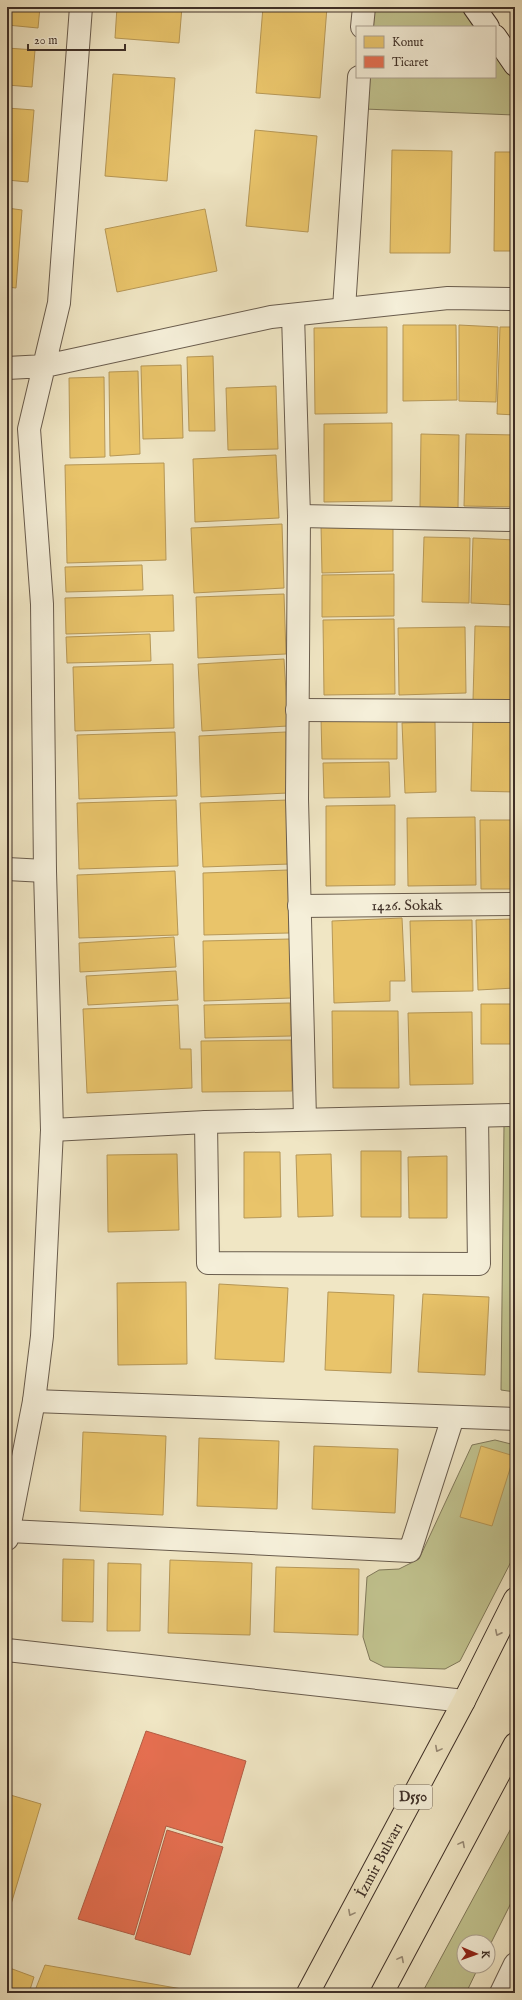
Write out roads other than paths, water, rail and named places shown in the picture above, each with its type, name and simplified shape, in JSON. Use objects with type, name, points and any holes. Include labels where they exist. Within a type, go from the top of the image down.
[{"type":"highway","name":"İzmir Bulvarı","points":[[308,1993],[464,1701],[515,1599]]},
{"type":"highway","points":[[382,1993],[515,1744]]},
{"type":"street","points":[[81,7],[59,303],[30,429],[42,604],[45,871],[52,1130],[42,1336],[34,1401],[8,1533],[410,1551],[453,1417]]},
{"type":"street","points":[[362,26],[364,7]]},
{"type":"street","points":[[474,7],[487,26]]},
{"type":"street","points":[[496,37],[515,65]]},
{"type":"street","points":[[344,309],[359,78]]},
{"type":"street","points":[[7,368],[45,366],[270,317],[448,298],[515,299]]},
{"type":"street","points":[[293,315],[299,516],[297,710],[299,906],[305,1119]]},
{"type":"street","points":[[299,516],[515,520]]},
{"type":"street","points":[[297,710],[515,711]]},
{"type":"street","points":[[7,869],[45,871]]},
{"type":"street","name":"1426. Sokak","points":[[299,906],[515,904]]},
{"type":"street","points":[[52,1130],[206,1122],[515,1115]]},
{"type":"street","points":[[206,1122],[208,1263],[479,1264],[477,1116]]},
{"type":"street","points":[[34,1401],[515,1419]]},
{"type":"street","points":[[7,1650],[464,1701]]},
{"type":"street","points":[[501,1993],[515,1964]]}]
